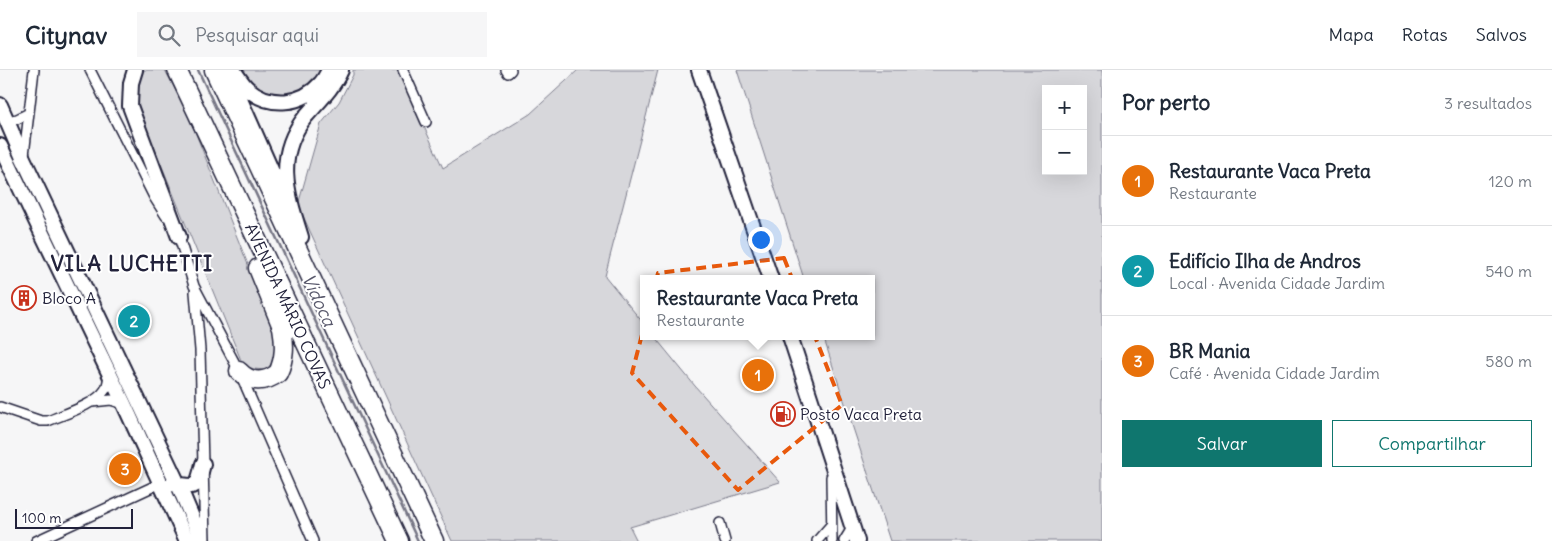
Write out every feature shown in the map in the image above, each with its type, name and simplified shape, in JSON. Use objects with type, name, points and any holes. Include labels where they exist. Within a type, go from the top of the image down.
[{"type":"highway","name":"AVENIDA MÁRIO COVAS","points":[[177,70],[399,541]]},
{"type":"highway","name":"AVENIDA MÁRIO COVAS","points":[[214,70],[434,541]]},
{"type":"highway","points":[[216,153],[228,196],[279,318],[284,337],[284,358],[278,373],[266,380],[257,381],[249,379],[239,371]]},
{"type":"highway","points":[[301,237],[326,309]]},
{"type":"main road","points":[[135,70],[131,83],[130,106],[179,237]]},
{"type":"main road","points":[[227,70],[301,237]]},
{"type":"main road","points":[[234,70],[248,88],[264,99],[277,102],[295,100],[308,94],[322,83],[329,70]]},
{"type":"main road","points":[[301,237],[286,187],[290,147],[300,123],[333,87],[341,70]]},
{"type":"main road","points":[[699,70],[770,275]]},
{"type":"main road","points":[[0,105],[203,541]]},
{"type":"main road","points":[[0,146],[6,169],[124,404],[187,541]]},
{"type":"main road","points":[[791,340],[854,534]]},
{"type":"main road","points":[[161,483],[194,486],[199,480],[203,464]]},
{"type":"street","points":[[24,158],[34,70]]},
{"type":"street","points":[[90,70],[154,197],[179,237],[194,286],[239,371],[313,541]]},
{"type":"street","points":[[403,70],[426,122]]},
{"type":"street","points":[[8,121],[17,119],[29,112]]},
{"type":"street","points":[[194,286],[200,350],[203,541]]},
{"type":"street","points":[[0,407],[48,422],[92,402],[104,391],[108,384],[109,374]]},
{"type":"street","points":[[92,402],[111,400],[124,404]]},
{"type":"street","points":[[830,457],[832,541]]},
{"type":"street","points":[[36,541],[48,539],[161,483]]},
{"type":"street","points":[[720,523],[725,541]]},
{"type":"street","points":[[817,541],[831,525]]},
{"type":"street","points":[[844,541],[854,534]]},
{"type":"highlighted area","points":[[784,258],[842,405],[738,490],[632,373],[658,273]]},
{"type":"shaded area","points":[[144,70],[165,70],[188,114],[276,335],[276,354],[266,370],[254,369],[243,365],[137,105],[139,80]]},
{"type":"shaded area","points":[[241,70],[323,70],[307,89],[279,97],[257,89]]},
{"type":"shaded area","points":[[353,70],[398,70],[443,168],[530,114],[578,70],[658,70],[605,276],[640,319],[640,340],[657,340],[695,386],[780,482],[630,527],[637,541],[452,541],[298,205],[321,124],[339,102],[353,75]]},
{"type":"shaded area","points":[[737,70],[1102,70],[1102,541],[890,541],[824,340],[875,340],[875,275],[803,275]]},
{"type":"waterway","name":"Vidoca","points":[[198,70],[418,541]]},
{"type":"place","name":"Bloco A","points":[[24,298]]},
{"type":"place","name":"Edifício Ilha de Andros","points":[[134,321]]},
{"type":"place","name":"Restaurante Vaca Preta","points":[[758,375]]},
{"type":"place","name":"Posto Vaca Preta","points":[[783,414]]},
{"type":"place","name":"BR Mania","points":[[125,469]]},
{"type":"district","name":"VILA LUCHETTI","points":[[132,263]]}]
